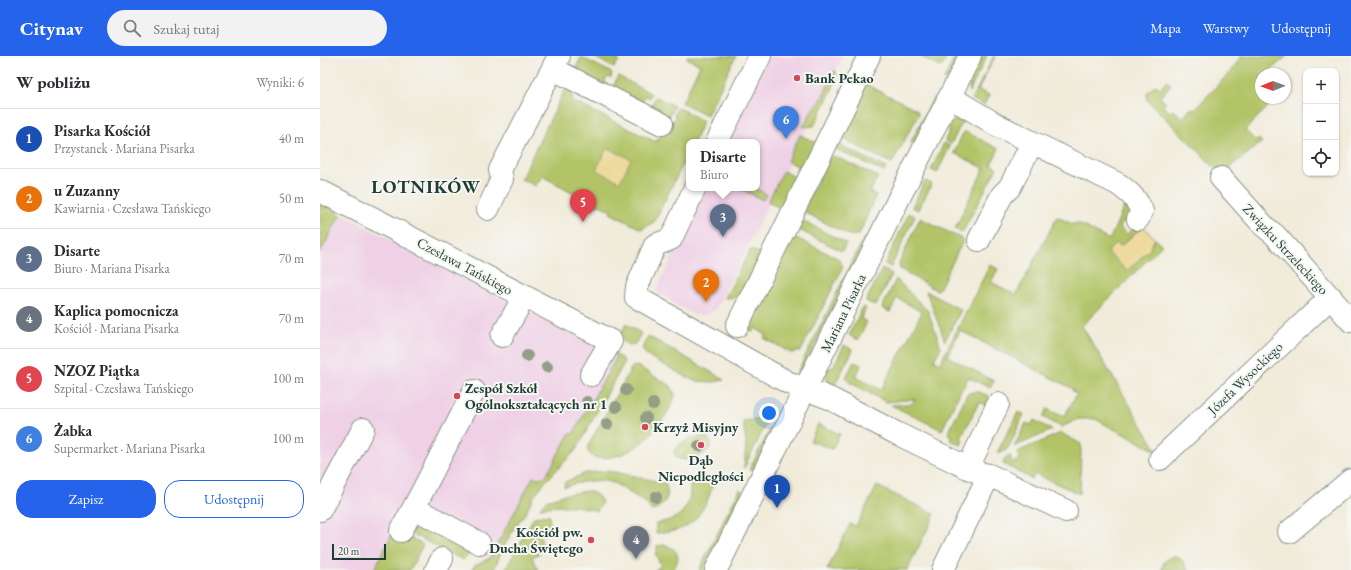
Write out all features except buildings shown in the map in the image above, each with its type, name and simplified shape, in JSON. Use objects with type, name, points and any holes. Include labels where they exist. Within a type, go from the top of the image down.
[{"type":"street","points":[[718,139],[760,56]]},
{"type":"street","points":[[737,326],[870,56]]},
{"type":"street","name":"Mariana Pisarka","points":[[716,570],[970,56]]},
{"type":"street","points":[[488,209],[502,179],[500,170],[556,63],[662,124]]},
{"type":"street","points":[[950,97],[984,118],[1032,143],[1118,184],[1128,191],[1139,203],[1142,212],[1138,219]]},
{"type":"street","points":[[979,240],[1002,195],[1010,187],[1032,143]]},
{"type":"street","name":"Związku Strzeleckiego","points":[[1220,178],[1265,227],[1275,235],[1351,321]]},
{"type":"street","name":"Czesława Tańskiego","points":[[320,191],[604,338],[591,376]]},
{"type":"street","points":[[694,191],[671,239],[655,245],[637,287],[636,297],[789,384],[829,398],[896,434],[968,468],[982,474],[990,475],[1066,511]]},
{"type":"street","points":[[502,336],[524,297]]},
{"type":"street","name":"Józefa Wysockiego","points":[[1160,459],[1331,297]]},
{"type":"street","points":[[401,530],[414,508],[474,391]]},
{"type":"street","points":[[968,468],[998,404]]},
{"type":"street","points":[[323,496],[363,429]]},
{"type":"street","points":[[942,570],[990,475]]},
{"type":"street","points":[[1289,532],[1351,480]]},
{"type":"street","points":[[414,508],[479,543]]},
{"type":"shaded area","points":[[769,56],[843,56],[722,298],[715,310],[704,315],[695,315],[656,291],[704,191],[760,191],[760,139],[729,139]]},
{"type":"shaded area","name":"Zespół Szkół Ogólnokształcących nr 1","points":[[341,214],[616,356],[616,359],[573,434],[569,434],[546,476],[539,478],[533,477],[490,558],[415,519],[388,570],[320,570],[320,253]]},
{"type":"green space","points":[[593,56],[611,56],[619,60],[614,68]]},
{"type":"green space","points":[[687,56],[736,56],[707,115],[682,103],[700,65],[687,58]]},
{"type":"green space","points":[[920,56],[948,56],[940,67]]},
{"type":"green space","points":[[955,56],[959,56],[948,79],[944,80]]},
{"type":"green space","points":[[982,56],[987,56],[969,92],[969,82]]},
{"type":"green space","points":[[994,56],[978,90],[989,95],[984,105],[972,99]]},
{"type":"green space","points":[[1241,56],[1287,56],[1273,68],[1255,68],[1255,104],[1271,104],[1245,130],[1256,141],[1259,139],[1262,142],[1221,174],[1147,100],[1147,93],[1155,85],[1160,88],[1166,81],[1171,85],[1160,97],[1166,103],[1163,106],[1170,112],[1173,110],[1183,118],[1191,108],[1194,110],[1233,69]]},
{"type":"green space","points":[[581,57],[612,73],[611,78],[607,77],[604,82],[608,84],[606,86],[575,70]]},
{"type":"green space","points":[[835,70],[838,77],[814,126],[803,127],[813,109],[820,102]]},
{"type":"green space","points":[[618,76],[650,93],[651,95],[649,98],[645,95],[642,102],[612,89]]},
{"type":"green space","points":[[568,83],[573,91],[572,101],[656,142],[664,127],[669,129],[676,116],[674,115],[677,108],[680,108],[703,121],[695,139],[686,139],[686,158],[654,222],[641,229],[610,213],[611,211],[600,205],[598,206],[542,176],[536,186],[521,179]]},
{"type":"green space","points":[[865,84],[916,109],[919,114],[892,163],[839,136]]},
{"type":"green space","points":[[657,97],[674,106],[668,118],[650,109],[655,98]]},
{"type":"green space","points":[[934,97],[936,103],[917,139],[912,144],[910,143]]},
{"type":"green space","points":[[964,119],[951,144],[945,140],[950,130],[947,124]]},
{"type":"green space","points":[[964,131],[999,149],[991,164],[997,168],[962,233],[955,229],[984,168],[954,153]]},
{"type":"green space","points":[[800,135],[819,144],[806,170],[787,161]]},
{"type":"green space","points":[[836,143],[886,168],[884,172],[834,148]]},
{"type":"green space","points":[[944,143],[950,146],[937,173],[931,170]]},
{"type":"green space","points":[[834,156],[878,177],[870,192],[876,195],[859,235],[849,235],[802,211],[830,157]]},
{"type":"green space","points":[[783,171],[801,180],[786,211],[768,202]]},
{"type":"green space","points":[[925,181],[932,184],[918,210],[912,207]]},
{"type":"green space","points":[[745,191],[760,191],[766,194],[763,200]]},
{"type":"green space","points":[[1128,197],[1130,206],[1129,213],[1120,227],[1127,234],[1135,227],[1138,230],[1121,246],[1115,244],[1108,252],[1127,270],[1151,248],[1150,246],[1155,239],[1162,245],[1082,326],[1158,452],[1095,419],[1079,419],[1061,427],[1043,417],[1047,409],[1064,417],[1077,393],[1072,391],[1073,389],[959,330],[959,333],[947,356],[994,381],[990,388],[968,377],[942,430],[891,405],[912,404],[915,399],[886,402],[849,382],[846,377],[854,362],[861,365],[856,377],[881,390],[922,312],[897,298],[890,312],[882,308],[896,279],[928,311],[941,347],[934,360],[940,363],[990,265],[998,269],[991,282],[1016,295],[1057,217],[1073,224],[1078,223],[1107,239],[1110,239]]},
{"type":"green space","points":[[320,202],[341,214],[320,253]]},
{"type":"green space","points":[[909,213],[915,216],[891,267],[885,264]]},
{"type":"green space","points":[[920,218],[962,239],[962,243],[939,289],[936,290],[900,269],[899,263]]},
{"type":"green space","points":[[799,219],[846,243],[842,251],[795,228]]},
{"type":"green space","points":[[790,235],[839,259],[843,267],[801,351],[791,353],[764,338],[766,335],[755,328],[753,332],[746,328]]},
{"type":"green space","points":[[864,238],[867,239],[803,370],[797,373]]},
{"type":"green space","points":[[750,250],[764,255],[743,297],[725,298]]},
{"type":"green space","points":[[882,269],[892,274],[876,306],[866,301]]},
{"type":"green space","points":[[926,291],[961,310],[945,341]]},
{"type":"green space","points":[[863,307],[866,308],[861,319],[867,322],[858,340],[849,335]]},
{"type":"green space","points":[[626,324],[641,333],[636,342],[631,346],[623,341],[621,333]]},
{"type":"green space","points":[[648,336],[724,380],[714,382],[694,381],[648,356],[645,354],[643,344]]},
{"type":"green space","points":[[844,345],[853,350],[833,388],[826,377],[826,369],[833,367]]},
{"type":"green space","points":[[613,353],[623,359],[624,363],[576,450],[544,483],[533,497],[526,512],[513,530],[501,552],[494,570],[472,570],[474,566],[490,558],[533,477],[542,477],[549,471],[569,434],[573,434],[616,358]]},
{"type":"green space","points":[[637,366],[671,386],[675,395],[672,403],[657,427],[636,447],[616,456],[594,458],[588,452],[588,446],[632,367]]},
{"type":"green space","points":[[976,391],[989,396],[987,406],[979,402],[961,438],[963,440],[961,445],[950,440],[952,436],[948,434],[967,394]]},
{"type":"green space","points":[[1018,412],[1024,414],[1014,437],[1006,450],[998,453],[998,451]]},
{"type":"green space","points":[[777,415],[781,417],[754,469],[749,470]]},
{"type":"green space","points":[[769,418],[744,468],[746,444],[743,421]]},
{"type":"green space","points":[[1034,420],[1052,430],[1014,447],[1026,423],[1031,425]]},
{"type":"green space","points":[[818,424],[840,434],[832,449],[810,441]]},
{"type":"green space","points":[[1061,433],[1081,444],[1080,494],[1035,474],[1032,479],[1003,464],[1005,458],[1010,455],[1012,463],[1020,460],[1017,452]]},
{"type":"green space","points":[[706,437],[711,441],[711,446],[702,454],[688,460],[676,457],[674,451],[680,444],[693,438]]},
{"type":"green space","points":[[606,471],[665,483],[667,488],[666,500],[652,511],[646,503],[614,483],[595,481],[583,482],[564,487],[565,482],[586,473]]},
{"type":"green space","points":[[703,477],[715,478],[707,500],[696,518],[680,529],[656,533],[656,523],[666,521],[680,514],[688,504],[690,479]]},
{"type":"green space","points":[[877,486],[935,514],[907,570],[827,570],[850,524],[856,526]]},
{"type":"green space","points":[[740,489],[742,491],[741,495],[704,570],[699,570]]},
{"type":"green space","points":[[588,491],[600,498],[602,503],[597,511],[582,507],[569,506],[540,508],[548,500],[554,497]]},
{"type":"green space","points":[[549,515],[550,526],[554,529],[554,532],[540,535],[543,547],[548,549],[532,557],[538,570],[505,570],[534,517]]},
{"type":"green space","points":[[414,519],[474,550],[463,560],[408,532]]},
{"type":"green space","points":[[393,532],[406,535],[423,545],[410,570],[374,570]]},
{"type":"green space","points":[[665,545],[676,552],[678,558],[676,566],[673,570],[655,570],[661,566],[655,553],[657,552],[657,546]]},
{"type":"green space","points":[[1173,556],[1176,556],[1184,562],[1188,570],[1162,570],[1165,561]]},
{"type":"sand","points":[[607,148],[631,159],[620,182],[596,170]]},
{"type":"sand","points":[[1143,226],[1155,239],[1150,246],[1151,248],[1127,271],[1108,252],[1115,243],[1121,246]]},
{"type":"place","name":"Bank Pekao","points":[[797,78]]},
{"type":"place","name":"Żabka","points":[[786,139]]},
{"type":"place","name":"NZOZ Piątka","points":[[583,222]]},
{"type":"place","name":"Disarte","points":[[723,237]]},
{"type":"place","name":"u Zuzanny","points":[[706,302]]},
{"type":"place","name":"Zespół Szkół Ogólnokształcących nr 1","points":[[457,396]]},
{"type":"place","name":"Krzyż Misyjny","points":[[645,427]]},
{"type":"place","name":"Dąb Niepodległości","points":[[701,445]]},
{"type":"place","name":"Pisarka Kościół","points":[[777,508]]},
{"type":"place","name":"Kościół pw. Ducha Świętego","points":[[591,540]]},
{"type":"place","name":"Kaplica pomocnicza","points":[[636,559]]},
{"type":"district","name":"LOTNIKÓW","points":[[426,187]]}]
